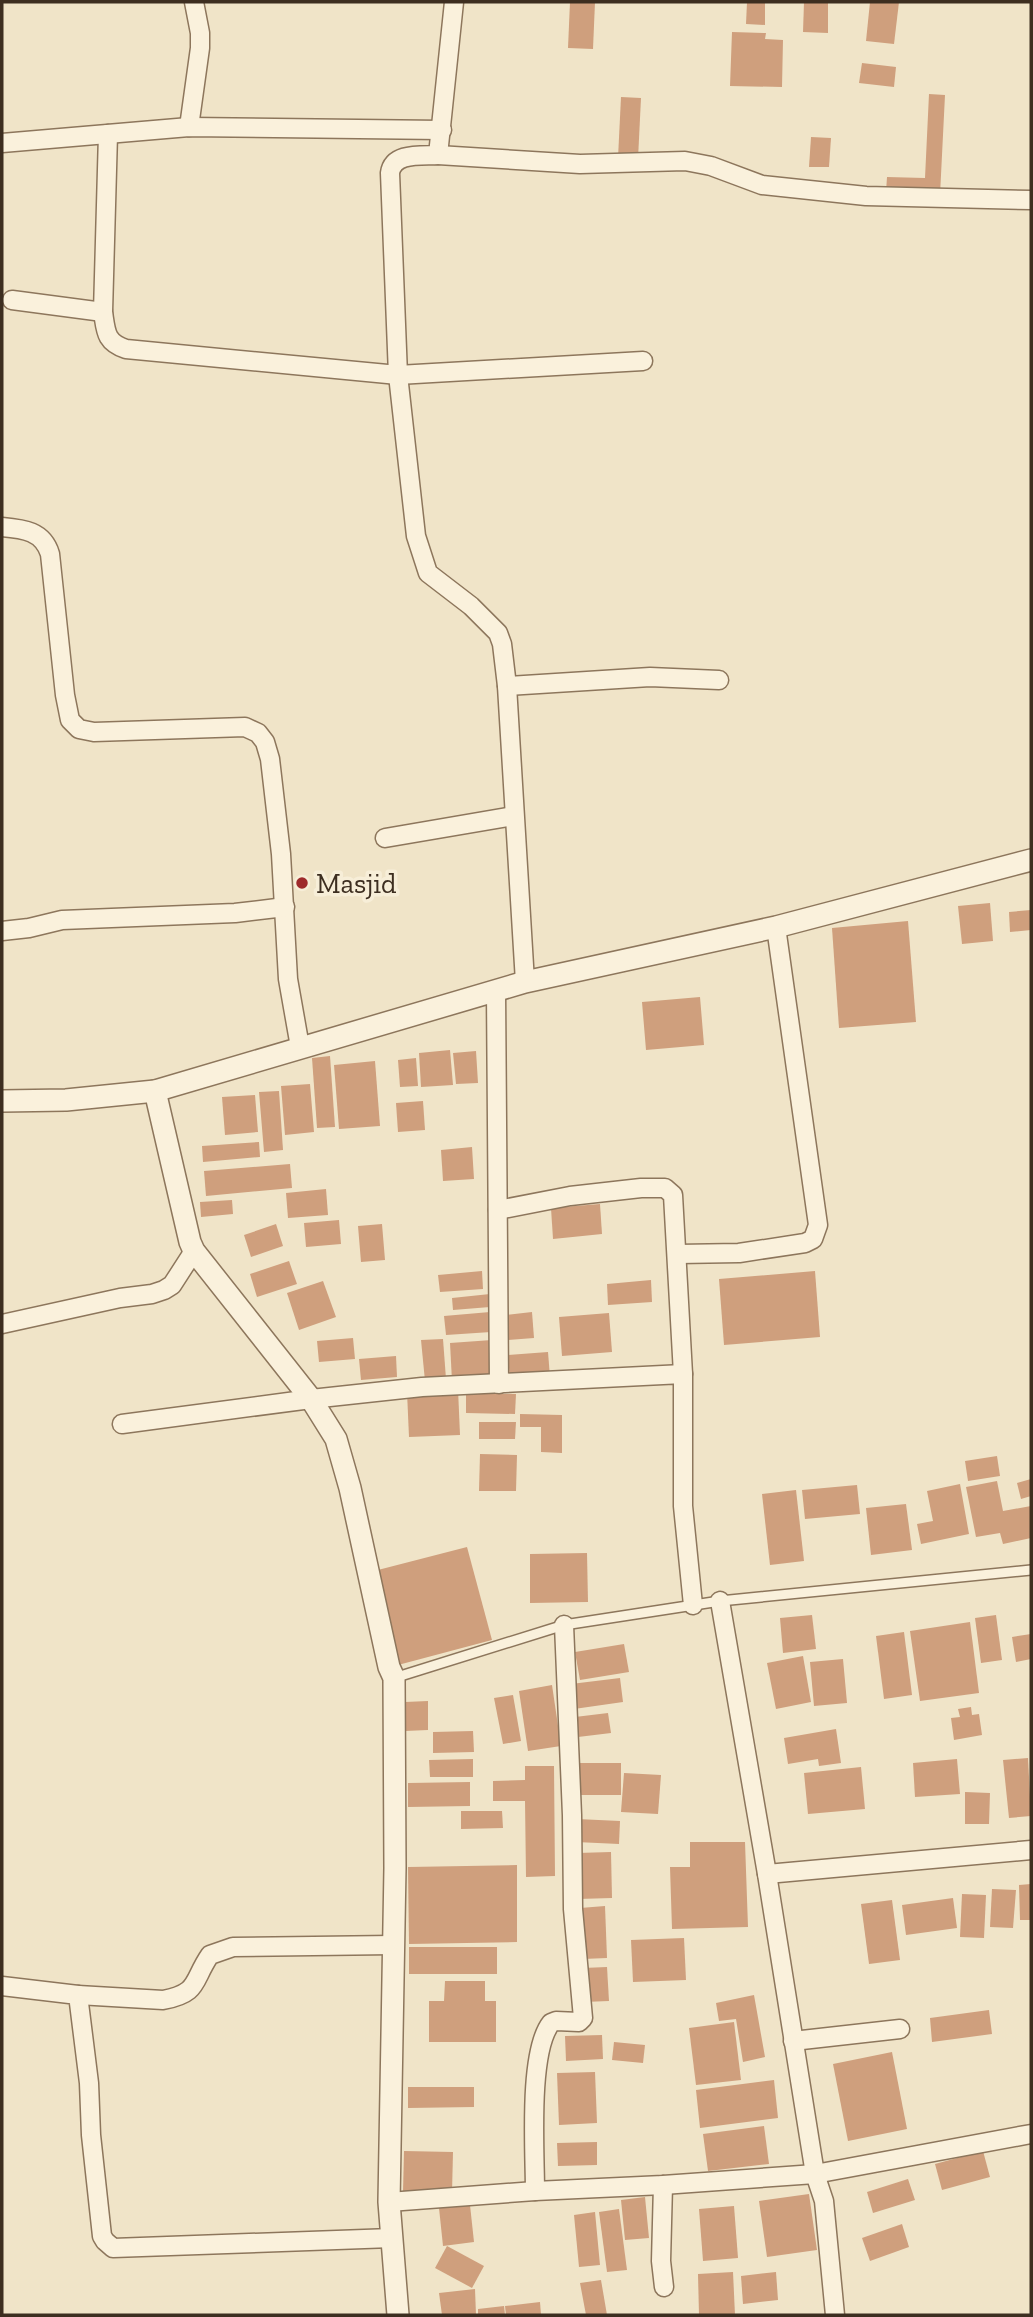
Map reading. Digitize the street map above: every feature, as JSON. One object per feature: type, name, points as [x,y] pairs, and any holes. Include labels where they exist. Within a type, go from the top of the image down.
[{"type":"street","points":[[189,127],[200,48],[194,2]]},
{"type":"street","points":[[438,155],[454,2]]},
{"type":"street","points":[[2,143],[189,127],[442,130]]},
{"type":"street","points":[[108,134],[103,312],[106,333],[115,345],[126,349],[398,375],[643,361]]},
{"type":"street","points":[[525,982],[507,686],[502,645],[498,633],[471,606],[428,573],[416,536],[398,375],[391,166],[404,157],[438,155],[580,164],[685,161],[710,166],[762,185],[866,196],[1031,200]]},
{"type":"street","points":[[12,300],[103,312]]},
{"type":"street","points":[[2,527],[30,531],[47,544],[65,695],[71,720],[79,730],[94,732],[244,727],[258,733],[265,742],[272,775],[285,907],[288,979],[300,1047]]},
{"type":"street","points":[[507,686],[650,677],[719,680]]},
{"type":"street","points":[[384,838],[514,816]]},
{"type":"street","points":[[2,1101],[65,1100],[155,1091],[525,982],[776,927],[1031,860]]},
{"type":"street","points":[[2,931],[62,920],[234,913],[285,907]]},
{"type":"street","points":[[678,1254],[739,1254],[805,1243],[813,1239],[818,1225],[776,927]]},
{"type":"street","points":[[496,992],[499,1384]]},
{"type":"street","points":[[155,1091],[194,1251],[311,1399],[331,1428],[341,1450],[389,1667],[394,1678],[389,2202],[397,2315]]},
{"type":"street","points":[[498,1210],[570,1196],[641,1188],[665,1188],[673,1195],[683,1374],[683,1506],[693,1605]]},
{"type":"street","points":[[2,1324],[164,1290],[172,1285],[194,1251]]},
{"type":"street","points":[[122,1424],[422,1387],[683,1374]]},
{"type":"street","points":[[720,1601],[815,2174],[824,2201],[835,2315]]},
{"type":"street","points":[[535,2190],[536,2089],[543,2040],[551,2023],[579,2022],[583,2018],[573,1909],[564,1625]]},
{"type":"street","points":[[767,1874],[1031,1850]]},
{"type":"street","points":[[2,1986],[78,1995],[163,2000],[176,1997],[194,1986],[211,1955],[233,1947],[393,1945]]},
{"type":"street","points":[[78,1995],[89,2083],[91,2135],[102,2236],[109,2245],[113,2248],[392,2238]]},
{"type":"street","points":[[793,2041],[900,2029]]},
{"type":"street","points":[[389,2202],[535,2190],[663,2185],[815,2174],[1031,2134]]},
{"type":"street","points":[[663,2185],[661,2261],[664,2287]]},
{"type":"lane","points":[[394,1678],[564,1625],[720,1601],[1031,1570]]},
{"type":"building","points":[[570,2],[595,2],[593,49],[568,48]]},
{"type":"building","points":[[747,2],[765,2],[765,25],[746,24]]},
{"type":"building","points":[[804,2],[828,2],[828,33],[803,32]]},
{"type":"building","points":[[870,2],[899,2],[894,44],[866,41]]},
{"type":"building","points":[[732,32],[766,33],[765,39],[783,40],[782,87],[730,86]]},
{"type":"building","points":[[862,63],[896,67],[894,87],[859,83]]},
{"type":"building","points":[[929,94],[945,95],[940,195],[886,192],[887,177],[925,178]]},
{"type":"building","points":[[621,97],[641,98],[638,159],[618,158]]},
{"type":"building","points":[[811,137],[831,138],[829,167],[809,167]]},
{"type":"building","points":[[990,903],[993,941],[962,944],[958,906]]},
{"type":"building","points":[[1031,910],[1031,930],[1010,932],[1009,912]]},
{"type":"building","points":[[908,921],[916,1022],[839,1028],[832,928]]},
{"type":"building","points":[[700,997],[704,1045],[646,1050],[642,1002]]},
{"type":"building","points":[[450,1050],[453,1085],[421,1087],[419,1053]]},
{"type":"building","points":[[476,1051],[478,1083],[456,1084],[453,1053]]},
{"type":"building","points":[[330,1056],[335,1127],[317,1128],[312,1058]]},
{"type":"building","points":[[416,1058],[418,1086],[400,1087],[398,1060]]},
{"type":"building","points":[[375,1061],[380,1126],[339,1129],[334,1065]]},
{"type":"building","points":[[310,1084],[314,1132],[285,1135],[281,1086]]},
{"type":"building","points":[[279,1091],[283,1150],[264,1152],[259,1092]]},
{"type":"building","points":[[255,1095],[258,1132],[225,1135],[222,1097]]},
{"type":"building","points":[[423,1101],[425,1130],[398,1132],[396,1103]]},
{"type":"building","points":[[259,1142],[260,1157],[203,1162],[202,1146]]},
{"type":"building","points":[[472,1147],[474,1179],[443,1181],[441,1150]]},
{"type":"building","points":[[290,1164],[292,1188],[206,1196],[204,1171]]},
{"type":"building","points":[[326,1189],[328,1215],[288,1218],[286,1193]]},
{"type":"building","points":[[232,1200],[233,1214],[201,1217],[200,1202]]},
{"type":"building","points":[[600,1204],[602,1234],[553,1239],[551,1208]]},
{"type":"building","points":[[339,1220],[341,1244],[306,1247],[304,1223]]},
{"type":"building","points":[[276,1224],[283,1246],[251,1257],[244,1235]]},
{"type":"building","points":[[382,1224],[385,1260],[361,1262],[358,1226]]},
{"type":"building","points":[[289,1261],[297,1284],[257,1297],[250,1274]]},
{"type":"building","points":[[482,1271],[483,1289],[440,1292],[438,1275]]},
{"type":"building","points":[[815,1271],[820,1337],[724,1345],[719,1279]]},
{"type":"building","points":[[651,1280],[652,1302],[608,1305],[607,1284]]},
{"type":"building","points":[[323,1281],[336,1317],[299,1330],[287,1293]]},
{"type":"building","points":[[490,1294],[490,1307],[453,1310],[452,1298]]},
{"type":"building","points":[[490,1312],[491,1332],[446,1335],[444,1316]]},
{"type":"building","points":[[532,1312],[534,1338],[507,1340],[505,1315]]},
{"type":"building","points":[[609,1313],[612,1352],[562,1356],[559,1317]]},
{"type":"building","points":[[353,1338],[355,1359],[319,1362],[317,1341]]},
{"type":"building","points":[[443,1339],[446,1379],[425,1381],[421,1340]]},
{"type":"building","points":[[492,1340],[494,1377],[452,1381],[450,1343]]},
{"type":"building","points":[[548,1352],[550,1377],[510,1380],[508,1355]]},
{"type":"building","points":[[396,1356],[397,1377],[361,1380],[359,1359]]},
{"type":"building","points":[[458,1389],[460,1435],[409,1437],[407,1392]]},
{"type":"building","points":[[466,1393],[516,1394],[515,1414],[466,1413]]},
{"type":"building","points":[[520,1414],[562,1415],[562,1453],[541,1452],[541,1427],[520,1427]]},
{"type":"building","points":[[479,1422],[516,1422],[515,1439],[479,1439]]},
{"type":"building","points":[[480,1454],[517,1455],[516,1491],[479,1491]]},
{"type":"building","points":[[997,1456],[1000,1476],[968,1481],[965,1461]]},
{"type":"building","points":[[1031,1479],[1031,1496],[1021,1499],[1017,1483]]},
{"type":"building","points":[[997,1481],[1003,1511],[1031,1506],[1031,1538],[1003,1544],[1000,1533],[976,1537],[966,1487]]},
{"type":"building","points":[[960,1484],[969,1534],[921,1544],[917,1524],[933,1521],[927,1491]]},
{"type":"building","points":[[857,1485],[860,1514],[805,1519],[802,1490]]},
{"type":"building","points":[[796,1490],[804,1561],[770,1565],[762,1494]]},
{"type":"building","points":[[906,1504],[912,1550],[871,1555],[866,1508]]},
{"type":"building","points":[[467,1547],[492,1640],[398,1665],[374,1571]]},
{"type":"building","points":[[587,1553],[588,1602],[530,1603],[530,1554]]},
{"type":"building","points":[[812,1615],[816,1649],[783,1653],[780,1618]]},
{"type":"building","points":[[996,1615],[1002,1660],[981,1663],[975,1618]]},
{"type":"building","points":[[970,1622],[979,1693],[920,1701],[910,1631]]},
{"type":"building","points":[[904,1632],[912,1695],[884,1699],[876,1636]]},
{"type":"building","points":[[1031,1634],[1031,1659],[1016,1662],[1012,1637]]},
{"type":"building","points":[[624,1644],[629,1672],[580,1680],[575,1652]]},
{"type":"building","points":[[803,1656],[811,1702],[776,1709],[767,1663]]},
{"type":"building","points":[[843,1659],[847,1703],[814,1706],[810,1662]]},
{"type":"building","points":[[620,1678],[623,1702],[574,1709],[571,1684]]},
{"type":"building","points":[[552,1685],[561,1746],[528,1751],[519,1691]]},
{"type":"building","points":[[513,1695],[521,1741],[503,1744],[494,1698]]},
{"type":"building","points":[[428,1701],[428,1730],[405,1731],[405,1702]]},
{"type":"building","points":[[971,1707],[972,1715],[979,1714],[982,1735],[954,1740],[951,1718],[960,1717],[958,1709]]},
{"type":"building","points":[[608,1713],[611,1733],[578,1737],[575,1717]]},
{"type":"building","points":[[836,1729],[841,1763],[819,1766],[818,1759],[788,1764],[784,1738]]},
{"type":"building","points":[[473,1731],[474,1752],[433,1753],[433,1732]]},
{"type":"building","points":[[1028,1758],[1031,1816],[1009,1818],[1003,1760]]},
{"type":"building","points":[[473,1759],[473,1777],[430,1777],[429,1760]]},
{"type":"building","points":[[957,1759],[960,1794],[915,1797],[913,1763]]},
{"type":"building","points":[[580,1763],[621,1763],[621,1795],[580,1795]]},
{"type":"building","points":[[525,1766],[554,1766],[555,1876],[526,1877],[525,1801],[493,1801],[493,1781],[525,1780]]},
{"type":"building","points":[[861,1767],[865,1809],[808,1814],[804,1773]]},
{"type":"building","points":[[624,1773],[661,1775],[658,1814],[621,1812]]},
{"type":"building","points":[[470,1782],[470,1806],[408,1807],[408,1783]]},
{"type":"building","points":[[965,1792],[990,1793],[989,1824],[965,1824]]},
{"type":"building","points":[[461,1811],[502,1811],[503,1828],[461,1829]]},
{"type":"building","points":[[577,1819],[620,1821],[619,1844],[576,1842]]},
{"type":"building","points":[[690,1842],[745,1842],[748,1927],[672,1929],[670,1867],[690,1867]]},
{"type":"building","points":[[611,1852],[612,1898],[578,1899],[577,1853]]},
{"type":"building","points":[[517,1865],[517,1942],[409,1944],[408,1867]]},
{"type":"building","points":[[1031,1884],[1031,1920],[1020,1920],[1019,1885]]},
{"type":"building","points":[[992,1889],[1016,1890],[1013,1928],[990,1927]]},
{"type":"building","points":[[962,1894],[986,1895],[984,1938],[960,1937]]},
{"type":"building","points":[[953,1898],[957,1928],[906,1935],[902,1905]]},
{"type":"building","points":[[892,1900],[900,1960],[869,1964],[861,1904]]},
{"type":"building","points":[[605,1906],[607,1958],[583,1959],[580,1908]]},
{"type":"building","points":[[684,1938],[686,1980],[633,1982],[631,1940]]},
{"type":"building","points":[[409,1947],[497,1947],[497,1974],[409,1974]]},
{"type":"building","points":[[607,1967],[609,2001],[584,2002],[583,1968]]},
{"type":"building","points":[[445,1981],[485,1981],[485,2001],[496,2001],[496,2042],[429,2042],[429,2001],[444,2001]]},
{"type":"building","points":[[754,1995],[765,2057],[743,2062],[736,2019],[719,2021],[716,2003]]},
{"type":"building","points":[[989,2010],[992,2034],[932,2042],[930,2018]]},
{"type":"building","points":[[734,2022],[741,2080],[696,2085],[689,2028]]},
{"type":"building","points":[[602,2035],[603,2059],[566,2061],[565,2036]]},
{"type":"building","points":[[614,2042],[645,2045],[643,2063],[612,2060]]},
{"type":"building","points":[[892,2052],[907,2129],[848,2141],[833,2064]]},
{"type":"building","points":[[595,2072],[597,2123],[559,2125],[557,2073]]},
{"type":"building","points":[[774,2080],[778,2118],[700,2128],[696,2090]]},
{"type":"building","points":[[408,2087],[474,2087],[474,2107],[408,2108]]},
{"type":"building","points":[[764,2126],[769,2164],[708,2171],[703,2134]]},
{"type":"building","points":[[597,2142],[597,2165],[558,2166],[557,2143]]},
{"type":"building","points":[[404,2151],[453,2152],[452,2193],[403,2192]]},
{"type":"building","points":[[983,2151],[990,2177],[942,2190],[935,2164]]},
{"type":"building","points":[[908,2179],[915,2200],[873,2213],[867,2192]]},
{"type":"building","points":[[809,2194],[817,2250],[767,2257],[759,2201]]},
{"type":"building","points":[[645,2197],[649,2238],[625,2240],[621,2200]]},
{"type":"building","points":[[470,2205],[474,2242],[443,2246],[439,2208]]},
{"type":"building","points":[[734,2206],[738,2258],[703,2261],[699,2209]]},
{"type":"building","points":[[619,2209],[627,2270],[607,2272],[599,2212]]},
{"type":"building","points":[[595,2212],[600,2265],[579,2267],[574,2215]]},
{"type":"building","points":[[902,2224],[909,2247],[870,2261],[862,2238]]},
{"type":"building","points":[[447,2246],[484,2266],[472,2288],[435,2268]]},
{"type":"building","points":[[733,2272],[735,2315],[699,2315],[698,2274]]},
{"type":"building","points":[[776,2272],[778,2300],[743,2304],[741,2276]]},
{"type":"building","points":[[601,2280],[607,2315],[586,2315],[580,2283]]},
{"type":"building","points":[[475,2289],[476,2315],[442,2315],[439,2293]]},
{"type":"building","points":[[540,2302],[541,2315],[506,2315],[505,2306]]},
{"type":"building","points":[[504,2306],[505,2315],[478,2315],[478,2309]]},
{"type":"place","name":"Masjid","points":[[302,883]]}]
